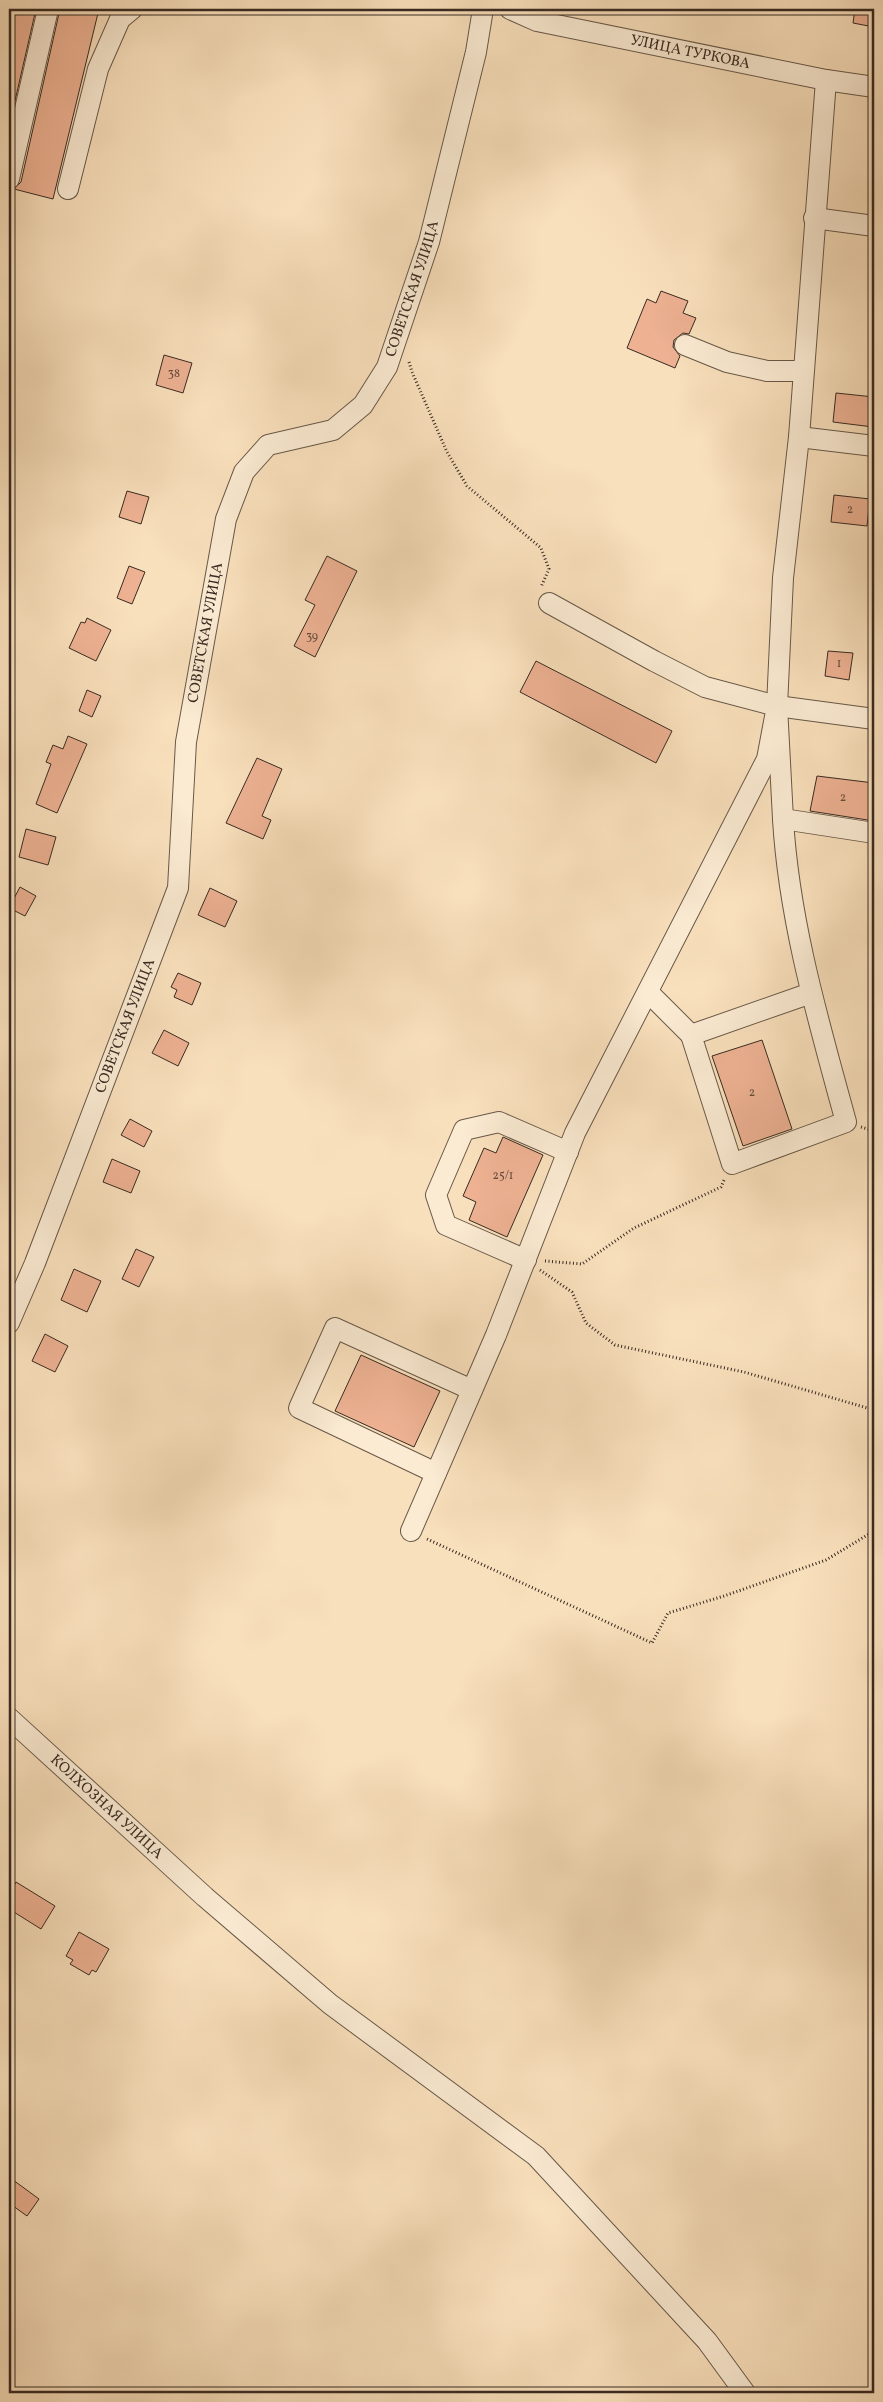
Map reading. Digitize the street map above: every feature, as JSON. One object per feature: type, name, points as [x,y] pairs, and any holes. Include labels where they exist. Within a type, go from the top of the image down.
[{"type":"street","points":[[9,179],[48,9]]},
{"type":"street","points":[[68,189],[98,69],[120,19],[132,9]]},
{"type":"street","name":"СОВЕТСКАЯ УЛИЦА","points":[[9,1323],[35,1263],[178,888],[186,742],[226,519],[244,472],[268,445],[333,430],[364,405],[387,367],[429,242],[476,52],[483,9]]},
{"type":"street","name":"УЛИЦА ТУРКОВА","points":[[510,9],[537,21],[826,80],[874,87]]},
{"type":"street","points":[[648,992],[690,1035],[732,1164],[846,1122],[811,993],[786,864],[777,706],[783,578],[799,437],[814,218],[826,80]]},
{"type":"street","points":[[814,218],[874,226]]},
{"type":"street","points":[[685,345],[726,362],[767,371],[803,370]]},
{"type":"street","points":[[799,437],[874,446]]},
{"type":"street","points":[[550,603],[705,687],[777,706],[874,719]]},
{"type":"street","points":[[411,1531],[526,1260],[568,1152],[767,759],[777,706]]},
{"type":"street","points":[[783,819],[874,833]]},
{"type":"street","points":[[690,1035],[811,993]]},
{"type":"street","points":[[526,1260],[446,1225],[436,1195],[464,1130],[499,1122],[568,1152]]},
{"type":"street","points":[[436,1473],[299,1408],[335,1328],[472,1390]]},
{"type":"street","name":"КОЛХОЗНАЯ УЛИЦА","points":[[9,1718],[205,1897],[330,2004],[536,2156],[707,2341],[745,2393]]},
{"type":"path","points":[[407,353],[412,372],[423,399],[447,452],[467,486],[541,548],[549,569],[541,588],[550,603]]},
{"type":"path","points":[[526,1260],[582,1264],[634,1228],[721,1187],[732,1164]]},
{"type":"path","points":[[526,1260],[572,1292],[586,1323],[615,1345],[744,1372],[874,1410]]},
{"type":"path","points":[[411,1531],[652,1643],[668,1613],[724,1596],[826,1560],[874,1531]]},
{"type":"building","points":[[9,9],[36,9],[9,127]]},
{"type":"building","points":[[60,9],[99,9],[53,199],[14,189],[21,182]]},
{"type":"building","points":[[855,9],[874,9],[874,27],[853,23]]},
{"type":"building","points":[[661,291],[688,301],[683,313],[696,318],[689,334],[683,333],[674,340],[673,347],[680,356],[675,368],[627,348],[647,299],[656,303]]},
{"type":"building","points":[[164,355],[192,363],[183,393],[156,385]]},
{"type":"building","points":[[836,393],[874,397],[873,427],[833,422]]},
{"type":"building","points":[[127,491],[149,497],[141,524],[119,517]]},
{"type":"building","points":[[834,495],[870,499],[867,526],[831,522]]},
{"type":"building","points":[[327,556],[357,571],[315,657],[294,646],[315,605],[305,600]]},
{"type":"building","points":[[129,566],[145,572],[132,604],[117,598]]},
{"type":"building","points":[[87,618],[111,630],[96,661],[69,648],[81,622],[85,623]]},
{"type":"building","points":[[828,651],[853,653],[849,680],[825,676]]},
{"type":"building","points":[[536,661],[672,731],[656,763],[520,692]]},
{"type":"building","points":[[87,690],[101,696],[92,717],[79,711]]},
{"type":"building","points":[[68,736],[87,744],[57,813],[36,804],[51,764],[46,762],[53,745],[63,749]]},
{"type":"building","points":[[257,758],[282,769],[262,816],[271,820],[263,839],[226,823]]},
{"type":"building","points":[[817,776],[874,783],[874,821],[810,811]]},
{"type":"building","points":[[26,829],[56,837],[48,865],[19,857]]},
{"type":"building","points":[[20,887],[36,896],[25,916],[9,908]]},
{"type":"building","points":[[210,888],[237,901],[225,927],[198,915]]},
{"type":"building","points":[[178,973],[201,983],[192,1005],[174,997],[177,990],[171,987]]},
{"type":"building","points":[[164,1030],[189,1043],[178,1066],[152,1053]]},
{"type":"building","points":[[762,1040],[792,1129],[743,1146],[712,1056]]},
{"type":"building","points":[[130,1119],[152,1131],[144,1147],[121,1135]]},
{"type":"building","points":[[503,1137],[543,1155],[507,1237],[469,1220],[476,1202],[463,1196],[484,1148],[496,1153]]},
{"type":"building","points":[[112,1159],[140,1171],[131,1193],[103,1182]]},
{"type":"building","points":[[136,1249],[154,1257],[139,1287],[122,1279]]},
{"type":"building","points":[[74,1269],[101,1281],[87,1312],[61,1300]]},
{"type":"building","points":[[45,1334],[68,1346],[55,1372],[32,1361]]},
{"type":"building","points":[[361,1355],[440,1391],[414,1447],[335,1411]]},
{"type":"building","points":[[16,1882],[55,1906],[41,1929],[9,1909],[9,1895]]},
{"type":"building","points":[[79,1932],[109,1949],[96,1972],[92,1970],[89,1975],[70,1964],[73,1960],[66,1956]]},
{"type":"building","points":[[9,2177],[39,2199],[27,2216],[9,2203]]}]
